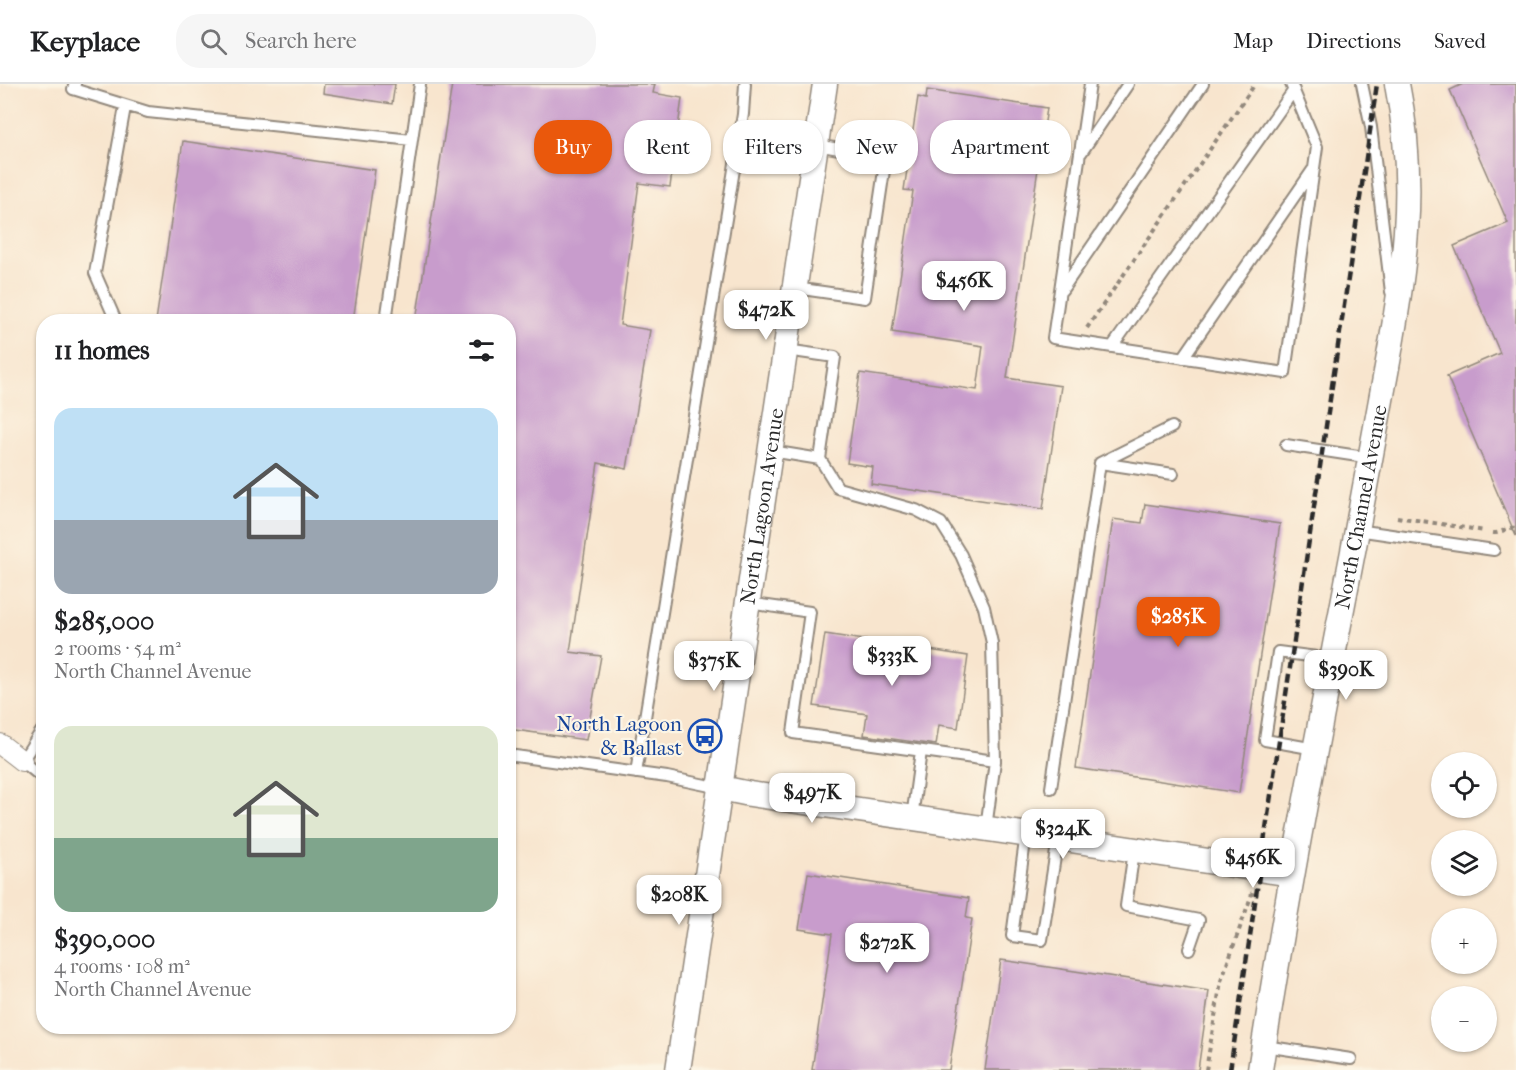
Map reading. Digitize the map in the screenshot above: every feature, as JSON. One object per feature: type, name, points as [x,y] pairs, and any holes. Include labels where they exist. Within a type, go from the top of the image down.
[{"type":"street","name":"North Lagoon Avenue","points":[[820,120],[825,84]]},
{"type":"street","name":"North Channel Avenue","points":[[1260,1070],[1292,874],[1371,458],[1403,272],[1409,200],[1406,137],[1396,84]]},
{"type":"street","name":"North Lagoon Avenue","points":[[678,1070],[812,174]]},
{"type":"street","points":[[0,744],[22,761]]},
{"type":"street","points":[[721,788],[1292,874]]},
{"type":"lane","points":[[75,84],[73,89],[125,107],[148,112],[412,140]]},
{"type":"lane","points":[[387,314],[420,84]]},
{"type":"lane","points":[[636,773],[741,126],[745,84]]},
{"type":"lane","points":[[1090,84],[1053,339],[1285,373],[1317,147],[1293,87]]},
{"type":"lane","points":[[1079,156],[1128,84]]},
{"type":"lane","points":[[1060,293],[1203,84]]},
{"type":"lane","points":[[1362,84],[1372,137],[1395,325]]},
{"type":"lane","points":[[1112,347],[1293,87]]},
{"type":"lane","points":[[113,314],[95,273],[125,107]]},
{"type":"lane","points":[[795,288],[865,298],[886,157],[823,146]]},
{"type":"lane","points":[[1183,358],[1315,166]]},
{"type":"lane","points":[[786,350],[835,357],[820,459],[838,488],[916,510],[940,523],[961,555],[984,608],[992,643],[995,761],[986,829]]},
{"type":"lane","points":[[1100,463],[1172,427]]},
{"type":"lane","points":[[1286,445],[1371,458]]},
{"type":"lane","points":[[771,451],[820,459]]},
{"type":"lane","points":[[1100,463],[1173,474]]},
{"type":"lane","points":[[1051,788],[1100,463]]},
{"type":"lane","points":[[1357,530],[1494,550]]},
{"type":"lane","points":[[748,603],[810,612],[793,733],[995,761]]},
{"type":"lane","points":[[1316,749],[1265,740],[1278,652],[1332,659]]},
{"type":"lane","points":[[36,739],[22,761],[36,772]]},
{"type":"lane","points":[[912,818],[921,751]]},
{"type":"lane","points":[[516,756],[667,777],[721,788]]},
{"type":"lane","points":[[1026,834],[1012,936],[1042,940],[1058,837]]},
{"type":"lane","points":[[1134,851],[1126,906],[1199,920],[1190,949]]},
{"type":"lane","points":[[1264,1046],[1351,1059]]},
{"type":"path","points":[[1077,342],[1255,84]]},
{"type":"path","points":[[1397,517],[1496,533],[1510,527],[1516,528]]},
{"type":"path","points":[[1206,1070],[1221,981],[1253,891]]},
{"type":"building","points":[[324,84],[395,84],[392,104],[323,93]]},
{"type":"building","points":[[452,84],[655,84],[653,93],[682,98],[679,120],[624,120],[624,174],[672,174],[670,187],[639,183],[620,325],[650,330],[627,469],[598,463],[570,652],[601,656],[586,740],[516,730],[516,314],[417,314]]},
{"type":"building","points":[[1463,84],[1516,84],[1516,536],[1447,376],[1500,353],[1454,246],[1508,223],[1450,90]]},
{"type":"building","points":[[927,90],[1047,108],[1045,120],[930,120],[930,174],[1037,174],[1007,378],[1061,386],[1043,509],[871,484],[873,467],[847,463],[860,373],[977,390],[983,346],[892,332],[913,191],[904,190],[906,174],[918,174],[918,120],[915,120],[918,97],[926,99]]},
{"type":"building","points":[[183,141],[375,170],[354,314],[157,314]]},
{"type":"building","points":[[1145,504],[1280,524],[1239,793],[1076,768],[1113,519],[1142,523]]},
{"type":"building","points":[[825,634],[968,656],[958,728],[939,725],[936,745],[864,735],[867,714],[814,706]]},
{"type":"building","points":[[808,873],[969,898],[966,918],[972,919],[949,1070],[812,1070],[832,934],[799,929]]},
{"type":"building","points":[[1001,960],[1209,991],[1198,1070],[985,1070]]},
{"type":"railway","points":[[1230,1070],[1377,84]]},
{"type":"place","name":"North Lagoon & Ballast","points":[[705,736]]}]
